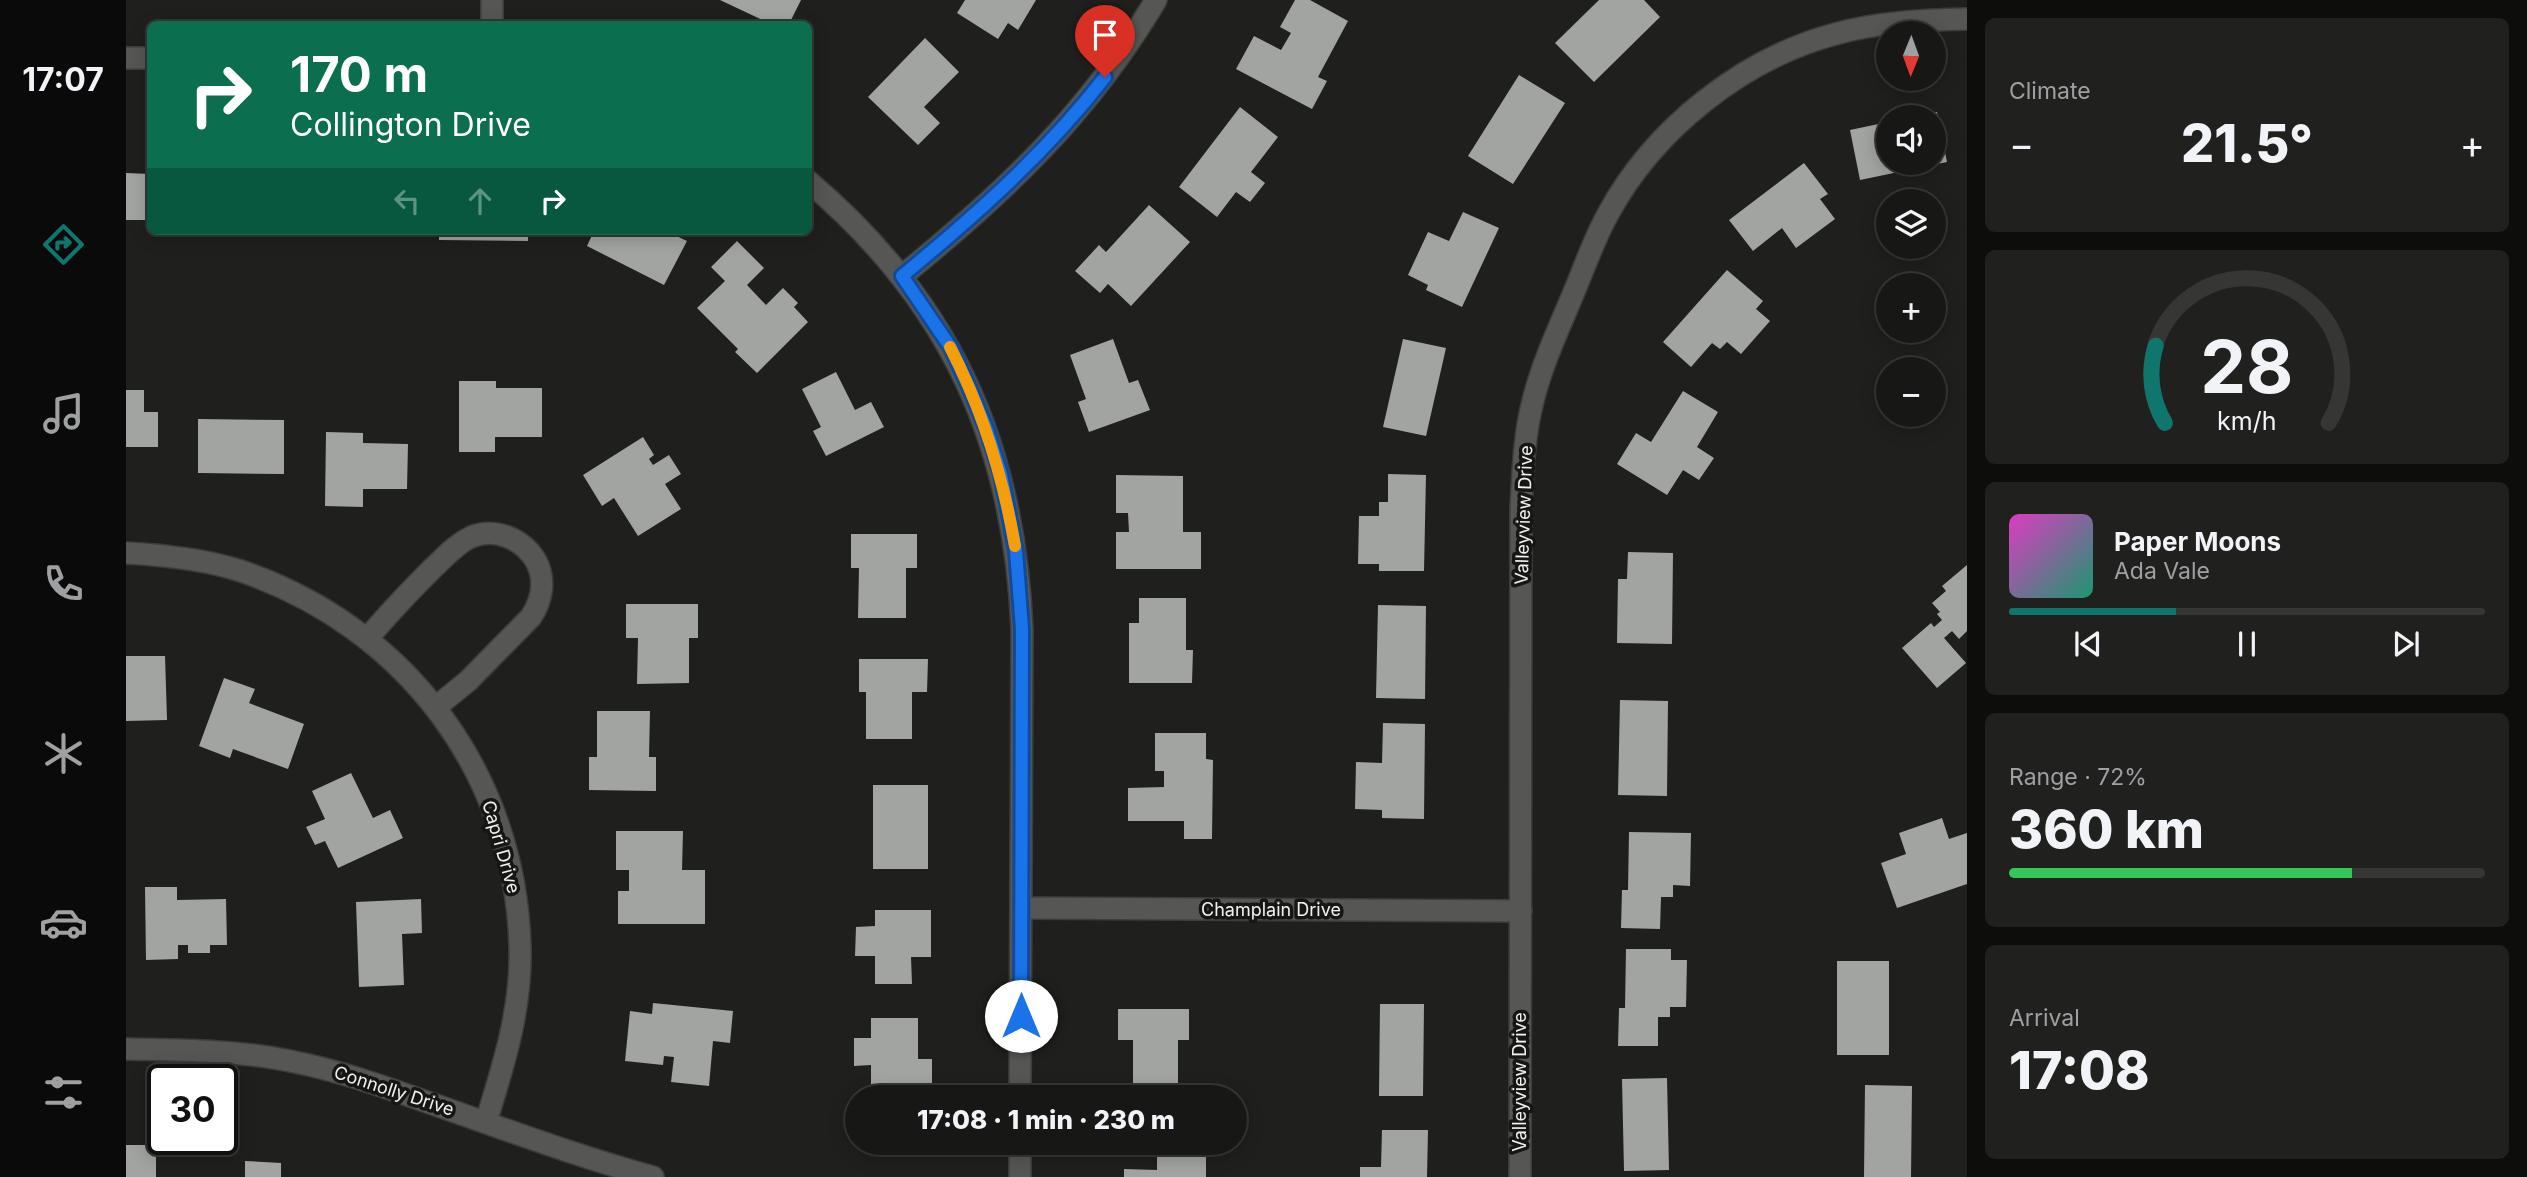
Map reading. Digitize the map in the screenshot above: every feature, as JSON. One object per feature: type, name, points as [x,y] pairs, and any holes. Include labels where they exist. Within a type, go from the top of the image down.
[{"type":"street","points":[[492,0],[492,21]]},
{"type":"street","points":[[902,276],[1043,151],[1105,77],[1156,0]]},
{"type":"street","name":"Valleyview Drive","points":[[1520,1177],[1521,507],[1524,454],[1533,402],[1547,359],[1608,215],[1629,180],[1656,147],[1704,102],[1778,56],[1835,34],[1901,22],[1967,19]]},
{"type":"street","points":[[126,58],[147,58]]},
{"type":"street","points":[[812,184],[840,208],[902,276],[951,348],[990,441],[1010,514],[1019,578],[1022,629],[1020,1085]]},
{"type":"street","points":[[366,639],[393,607],[456,545],[482,534],[503,535],[527,549],[541,575],[539,605],[531,617],[468,681],[436,707]]},
{"type":"street","name":"Capri Drive","points":[[126,553],[198,561],[239,570],[315,603],[366,639],[401,669],[436,707],[458,738],[481,779],[497,820],[509,861],[517,904],[520,958],[513,1032],[486,1122]]},
{"type":"street","name":"Champlain Drive","points":[[1021,908],[1521,911]]},
{"type":"street","name":"Connolly Drive","points":[[126,1049],[222,1051],[289,1061],[354,1077],[552,1146],[653,1177]]},
{"type":"street","points":[[1020,1155],[1020,1177]]},
{"type":"building","points":[[720,0],[801,0],[790,21],[765,21]]},
{"type":"building","points":[[965,0],[1036,0],[1018,30],[1008,23],[998,39],[957,13]]},
{"type":"building","points":[[1295,0],[1310,0],[1348,21],[1318,77],[1327,81],[1312,109],[1236,69],[1254,36],[1281,50],[1291,33],[1280,27]]},
{"type":"building","points":[[1599,0],[1644,0],[1660,17],[1594,82],[1555,43]]},
{"type":"building","points":[[925,38],[959,72],[924,107],[940,123],[918,145],[868,97]]},
{"type":"building","points":[[1519,75],[1565,103],[1513,184],[1468,156]]},
{"type":"building","points":[[1240,107],[1278,137],[1251,172],[1265,183],[1250,202],[1236,192],[1217,217],[1179,187]]},
{"type":"building","points":[[1876,125],[1876,175],[1884,175],[1860,180],[1850,130]]},
{"type":"building","points":[[1804,163],[1828,194],[1820,199],[1835,219],[1796,248],[1782,228],[1753,251],[1729,220]]},
{"type":"building","points":[[126,173],[147,174],[147,220],[126,220]]},
{"type":"building","points":[[1149,205],[1190,242],[1131,306],[1108,284],[1100,293],[1075,271],[1099,245],[1106,252]]},
{"type":"building","points":[[1463,212],[1499,228],[1462,307],[1426,290],[1428,285],[1408,275],[1428,232],[1449,241]]},
{"type":"building","points":[[439,235],[528,235],[528,241],[439,240]]},
{"type":"building","points":[[592,235],[674,235],[687,241],[664,285],[587,246]]},
{"type":"building","points":[[737,241],[764,268],[747,285],[766,305],[783,288],[798,303],[794,307],[808,322],[757,373],[735,352],[738,349],[697,308],[725,281],[711,267]]},
{"type":"building","points":[[1727,270],[1763,301],[1756,309],[1770,321],[1741,354],[1727,342],[1720,349],[1712,343],[1691,367],[1663,342]]},
{"type":"building","points":[[1113,339],[1129,383],[1138,380],[1150,410],[1089,432],[1078,402],[1086,399],[1070,355]]},
{"type":"building","points":[[1403,339],[1446,348],[1426,436],[1383,427]]},
{"type":"building","points":[[836,372],[855,410],[871,402],[884,427],[826,456],[813,431],[821,427],[802,389]]},
{"type":"building","points":[[459,381],[496,381],[496,388],[542,388],[542,437],[495,437],[495,452],[459,452]]},
{"type":"building","points":[[126,390],[144,390],[144,412],[158,412],[158,447],[126,447]]},
{"type":"building","points":[[1683,391],[1718,412],[1697,447],[1714,458],[1699,480],[1683,470],[1667,495],[1617,464],[1636,433],[1651,442]]},
{"type":"building","points":[[198,419],[284,420],[284,474],[198,473]]},
{"type":"building","points":[[326,432],[363,433],[363,443],[408,444],[407,489],[363,489],[363,507],[325,506]]},
{"type":"building","points":[[643,437],[654,455],[649,459],[653,465],[669,455],[681,474],[665,484],[681,509],[638,536],[614,498],[602,506],[583,475]]},
{"type":"building","points":[[1388,474],[1426,475],[1424,571],[1379,571],[1379,564],[1358,564],[1359,516],[1379,516],[1379,502],[1388,502]]},
{"type":"building","points":[[1116,475],[1183,476],[1183,532],[1201,532],[1201,569],[1116,569],[1116,532],[1129,532],[1128,513],[1116,513]]},
{"type":"building","points":[[851,534],[917,534],[917,568],[906,568],[906,618],[858,618],[859,568],[851,568]]},
{"type":"building","points":[[1628,552],[1673,553],[1672,644],[1617,643],[1618,579],[1627,579]]},
{"type":"building","points":[[1967,565],[1967,631],[1959,639],[1952,631],[1944,638],[1966,663],[1937,688],[1902,648],[1931,623],[1934,627],[1942,620],[1937,614],[1940,612],[1932,603],[1946,591],[1942,586]]},
{"type":"building","points":[[1139,598],[1186,598],[1186,650],[1193,650],[1192,683],[1129,683],[1129,623],[1139,623]]},
{"type":"building","points":[[626,604],[698,604],[698,638],[689,638],[689,683],[637,684],[638,638],[626,638]]},
{"type":"building","points":[[1378,605],[1426,606],[1425,699],[1376,698]]},
{"type":"building","points":[[126,656],[165,656],[167,720],[126,721]]},
{"type":"building","points":[[859,659],[928,659],[927,692],[912,692],[912,739],[866,739],[866,692],[859,692]]},
{"type":"building","points":[[224,678],[255,689],[249,703],[304,724],[288,769],[233,749],[230,758],[199,746]]},
{"type":"building","points":[[1620,700],[1668,701],[1667,796],[1618,795]]},
{"type":"building","points":[[597,711],[650,711],[649,757],[656,757],[656,791],[589,790],[589,757],[597,757]]},
{"type":"building","points":[[1383,723],[1425,724],[1424,819],[1382,818],[1382,810],[1355,809],[1356,762],[1382,763]]},
{"type":"building","points":[[1155,733],[1206,733],[1206,759],[1213,760],[1212,839],[1184,839],[1184,821],[1128,821],[1128,788],[1164,787],[1164,771],[1155,771]]},
{"type":"building","points":[[351,773],[373,818],[390,810],[403,838],[338,868],[325,841],[315,845],[306,827],[325,819],[312,791]]},
{"type":"building","points":[[873,785],[928,785],[928,869],[873,869]]},
{"type":"building","points":[[1942,818],[1949,839],[1967,833],[1967,884],[1897,908],[1881,863],[1906,854],[1899,833]]},
{"type":"building","points":[[616,831],[683,831],[682,870],[705,870],[705,924],[618,924],[618,891],[629,891],[629,870],[616,870]]},
{"type":"building","points":[[1629,832],[1691,833],[1690,886],[1673,885],[1673,897],[1661,897],[1660,929],[1621,928],[1622,890],[1628,890]]},
{"type":"building","points":[[145,887],[177,887],[177,900],[226,899],[227,945],[210,945],[210,953],[188,953],[188,945],[178,945],[178,959],[146,960]]},
{"type":"building","points":[[421,899],[422,933],[402,934],[404,985],[359,987],[356,902]]},
{"type":"building","points":[[875,910],[931,910],[931,957],[911,957],[912,984],[875,984],[875,956],[855,956],[856,927],[875,926]]},
{"type":"building","points":[[1626,949],[1671,949],[1671,960],[1687,960],[1686,1007],[1670,1007],[1670,1017],[1658,1017],[1658,1046],[1618,1046],[1619,1008],[1625,1008]]},
{"type":"building","points":[[1837,961],[1889,961],[1889,1055],[1837,1055]]},
{"type":"building","points":[[653,1003],[733,1011],[730,1043],[713,1041],[709,1086],[671,1082],[674,1057],[664,1056],[663,1065],[625,1061],[630,1011],[652,1014]]},
{"type":"building","points":[[1380,1004],[1424,1004],[1423,1096],[1379,1096]]},
{"type":"building","points":[[1118,1009],[1189,1009],[1189,1040],[1178,1040],[1178,1083],[1133,1083],[1133,1040],[1118,1040]]},
{"type":"building","points":[[871,1018],[918,1018],[918,1059],[932,1059],[932,1085],[871,1085],[871,1065],[854,1066],[854,1038],[871,1038]]},
{"type":"building","points":[[1667,1078],[1669,1170],[1624,1171],[1622,1079]]},
{"type":"building","points":[[1865,1085],[1912,1086],[1911,1177],[1864,1177]]},
{"type":"building","points":[[1382,1130],[1428,1130],[1427,1177],[1360,1177],[1360,1167],[1381,1167]]},
{"type":"building","points":[[126,1145],[147,1145],[147,1155],[156,1155],[156,1177],[126,1177]]},
{"type":"building","points":[[1157,1155],[1206,1155],[1206,1177],[1124,1177],[1124,1169],[1157,1170]]},
{"type":"building","points":[[245,1161],[281,1163],[281,1177],[245,1177]]},
{"type":"slow traffic","points":[[950,347],[987,430],[1001,474],[1015,546]]},
{"type":"route","points":[[1021,1016],[1022,629],[1016,551],[1001,474],[987,430],[951,348],[902,276],[1043,151],[1105,77]]}]
